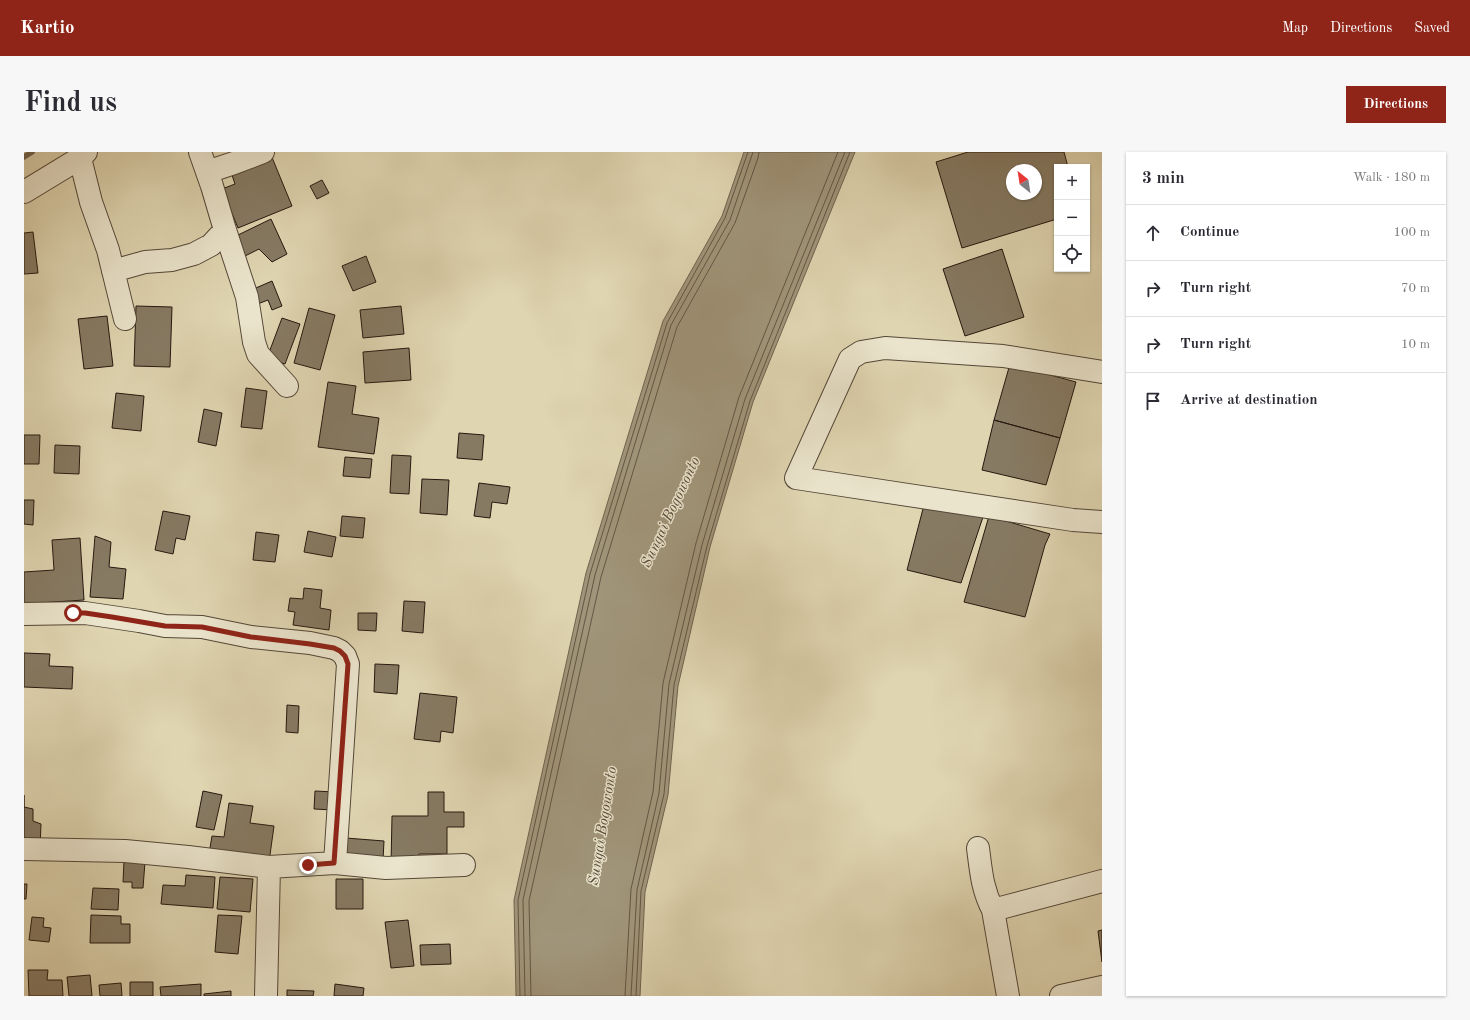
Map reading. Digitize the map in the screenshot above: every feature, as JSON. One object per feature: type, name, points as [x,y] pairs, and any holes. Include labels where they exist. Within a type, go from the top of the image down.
[{"type":"street","points":[[263,152],[234,163],[203,162],[247,297],[254,342],[258,354],[287,386]]},
{"type":"street","points":[[24,192],[83,155],[91,202],[108,250],[125,318]]},
{"type":"street","points":[[113,271],[145,262],[172,260],[194,254],[211,245],[225,230]]},
{"type":"street","points":[[1102,372],[1003,356],[885,348],[861,352],[850,359],[796,478],[1102,522]]},
{"type":"street","points":[[24,614],[85,613],[165,626],[202,627],[251,637],[334,648],[340,651],[345,656],[348,664],[334,863]]},
{"type":"street","points":[[978,848],[986,897],[994,910],[1008,996]]},
{"type":"street","points":[[24,849],[125,851],[269,867],[334,863],[386,868],[464,865]]},
{"type":"street","points":[[266,996],[269,867]]},
{"type":"street","points":[[994,910],[1102,881]]},
{"type":"street","points":[[1061,996],[1102,987]]},
{"type":"water","name":"Sungai Bogowonto","points":[[744,152],[855,152],[753,402],[710,547],[678,686],[668,795],[645,892],[640,996],[516,996],[514,900],[586,573],[663,321],[722,216]]},
{"type":"building","points":[[968,152],[1064,152],[1067,164],[1054,164],[1054,220],[962,248],[936,162]]},
{"type":"building","points":[[271,155],[292,206],[238,228],[222,189],[235,184],[231,172]]},
{"type":"building","points":[[322,180],[329,193],[317,199],[310,186]]},
{"type":"building","points":[[271,219],[287,254],[272,262],[259,249],[245,256],[236,236]]},
{"type":"building","points":[[33,232],[38,273],[24,274],[24,233]]},
{"type":"building","points":[[1002,249],[1024,317],[965,336],[943,269]]},
{"type":"building","points":[[366,256],[376,282],[353,291],[342,266]]},
{"type":"building","points":[[272,281],[282,306],[272,310],[268,300],[255,305],[249,291]]},
{"type":"building","points":[[136,306],[172,307],[170,367],[134,366]]},
{"type":"building","points":[[401,306],[404,334],[363,338],[360,310]]},
{"type":"building","points":[[309,308],[335,315],[320,370],[294,363]]},
{"type":"building","points":[[107,316],[113,366],[84,369],[78,319]]},
{"type":"building","points":[[282,318],[300,324],[285,364],[267,358]]},
{"type":"building","points":[[409,348],[411,380],[365,383],[363,352]]},
{"type":"building","points":[[1010,364],[1076,382],[1060,438],[994,420]]},
{"type":"building","points":[[328,382],[356,386],[352,414],[379,418],[374,454],[318,447]]},
{"type":"building","points":[[246,388],[267,391],[262,429],[241,427]]},
{"type":"building","points":[[116,393],[144,396],[141,431],[112,428]]},
{"type":"building","points":[[204,409],[222,413],[216,446],[198,442]]},
{"type":"building","points":[[994,420],[1060,438],[1046,485],[982,470]]},
{"type":"building","points":[[459,433],[484,435],[482,460],[457,458]]},
{"type":"building","points":[[24,435],[40,435],[39,464],[24,464]]},
{"type":"building","points":[[55,445],[80,446],[79,474],[54,473]]},
{"type":"building","points":[[392,455],[411,456],[409,494],[390,493]]},
{"type":"building","points":[[345,457],[372,459],[370,478],[343,476]]},
{"type":"building","points":[[422,479],[449,480],[447,515],[420,513]]},
{"type":"building","points":[[479,483],[510,487],[507,504],[492,502],[490,518],[474,516]]},
{"type":"building","points":[[24,500],[34,500],[33,525],[24,524]]},
{"type":"building","points":[[924,505],[983,517],[961,583],[907,570]]},
{"type":"building","points":[[163,511],[190,516],[185,540],[176,538],[173,554],[155,550]]},
{"type":"building","points":[[342,516],[365,518],[363,538],[340,536]]},
{"type":"building","points":[[989,516],[1050,534],[1045,545],[1025,617],[964,602]]},
{"type":"building","points":[[308,531],[336,537],[332,557],[304,552]]},
{"type":"building","points":[[256,532],[279,535],[275,562],[253,560]]},
{"type":"building","points":[[95,536],[111,542],[109,567],[126,569],[123,599],[90,597]]},
{"type":"building","points":[[80,538],[84,600],[24,604],[24,572],[54,570],[52,540]]},
{"type":"building","points":[[304,588],[322,590],[320,608],[331,610],[329,630],[293,625],[295,612],[288,611],[290,598],[303,599]]},
{"type":"building","points":[[404,601],[425,602],[423,633],[402,631]]},
{"type":"building","points":[[358,613],[377,613],[376,631],[358,630]]},
{"type":"building","points":[[24,653],[50,654],[49,666],[73,667],[72,689],[24,687]]},
{"type":"building","points":[[375,664],[399,665],[397,694],[374,692]]},
{"type":"building","points":[[420,693],[457,697],[453,733],[441,731],[440,742],[414,739]]},
{"type":"building","points":[[287,705],[299,706],[298,733],[286,732]]},
{"type":"building","points":[[203,791],[222,795],[214,830],[196,827]]},
{"type":"building","points":[[315,791],[335,792],[334,810],[314,809]]},
{"type":"building","points":[[428,792],[444,792],[444,812],[464,812],[464,827],[447,827],[447,854],[419,854],[418,865],[391,865],[392,816],[428,816]]},
{"type":"building","points":[[229,803],[253,806],[250,823],[274,826],[269,862],[209,854],[212,836],[224,837]]},
{"type":"building","points":[[24,807],[33,809],[33,821],[41,824],[40,848],[24,847]]},
{"type":"building","points":[[346,838],[384,841],[383,860],[345,857]]},
{"type":"building","points":[[124,861],[145,862],[143,888],[132,888],[132,882],[123,882]]},
{"type":"building","points":[[186,875],[215,877],[213,908],[161,904],[163,885],[185,886]]},
{"type":"building","points":[[220,877],[253,879],[250,912],[217,909]]},
{"type":"building","points":[[336,879],[363,879],[363,909],[336,909]]},
{"type":"building","points":[[24,884],[27,884],[26,899],[24,899]]},
{"type":"building","points":[[93,888],[119,889],[118,910],[91,909]]},
{"type":"building","points":[[91,915],[121,916],[121,924],[130,924],[130,943],[90,943]]},
{"type":"building","points":[[218,915],[242,916],[238,954],[215,952]]},
{"type":"building","points":[[32,917],[44,918],[43,927],[51,928],[49,942],[29,940]]},
{"type":"building","points":[[408,920],[414,966],[391,968],[385,922]]},
{"type":"building","points":[[1102,930],[1102,962],[1098,931]]},
{"type":"building","points":[[450,944],[451,964],[421,965],[420,945]]},
{"type":"building","points":[[28,970],[48,970],[47,980],[62,980],[63,996],[29,996]]},
{"type":"building","points":[[90,975],[92,996],[69,996],[67,977]]},
{"type":"building","points":[[130,982],[153,982],[153,996],[130,996]]},
{"type":"building","points":[[121,983],[122,996],[100,996],[99,985]]},
{"type":"building","points":[[201,984],[201,996],[161,996],[160,987]]},
{"type":"building","points":[[335,984],[364,988],[363,996],[334,996]]},
{"type":"building","points":[[287,990],[314,991],[313,996],[287,996]]},
{"type":"building","points":[[231,991],[231,996],[204,996],[204,994]]},
{"type":"waterway","points":[[24,157],[32,152]]},
{"type":"route","points":[[73,613],[85,613],[165,626],[202,627],[251,637],[310,644],[334,648],[345,656],[348,664],[347,698],[334,863],[308,865]]}]
